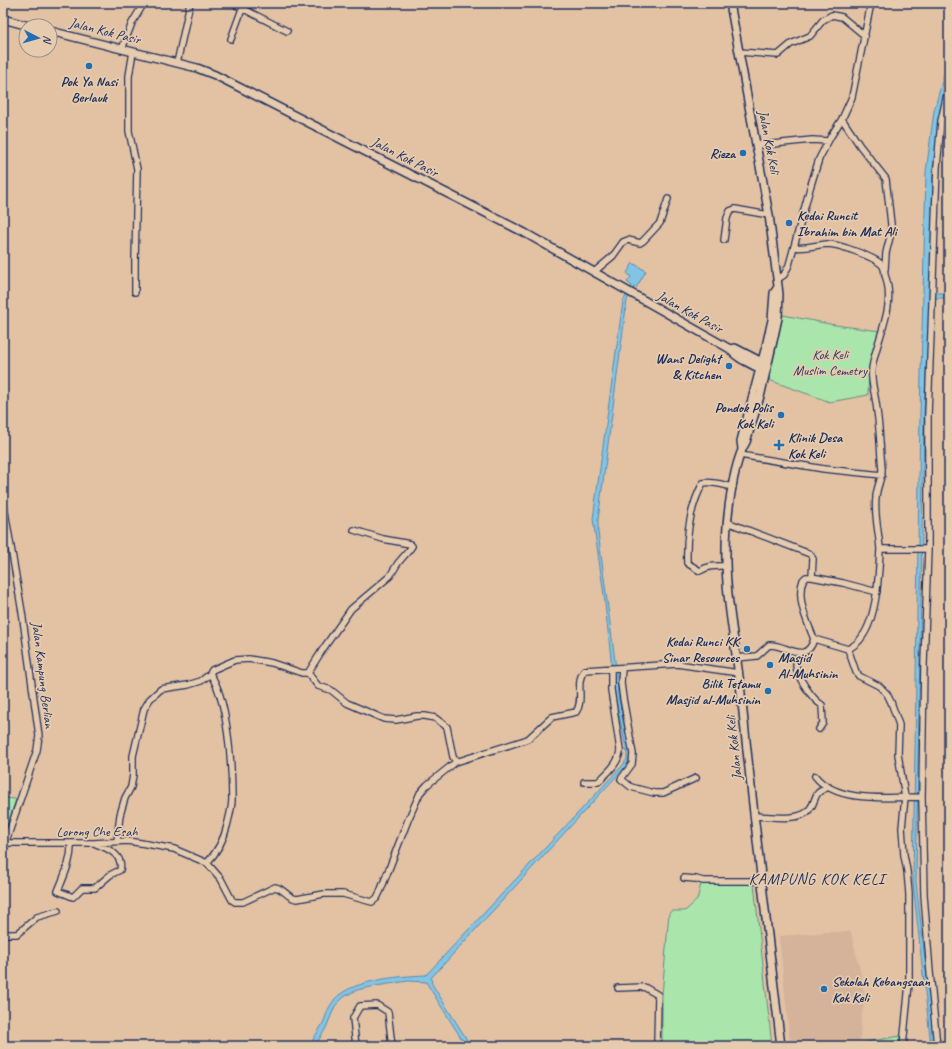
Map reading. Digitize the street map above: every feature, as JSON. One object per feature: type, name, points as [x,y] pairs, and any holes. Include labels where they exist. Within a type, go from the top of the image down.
[{"type":"street","points":[[122,49],[132,23],[144,3]]},
{"type":"street","points":[[177,63],[190,3]]},
{"type":"street","points":[[232,3],[286,31]]},
{"type":"street","name":"Jalan Kok Keli","points":[[730,3],[769,215],[779,294],[778,318],[761,393],[746,442],[741,452],[733,487],[727,522],[726,566],[781,1046]]},
{"type":"street","points":[[778,283],[786,272],[820,155],[842,119],[852,97],[871,3]]},
{"type":"street","points":[[231,39],[242,9]]},
{"type":"street","points":[[739,52],[778,56],[791,44],[810,36],[823,20],[832,15],[842,17],[865,36]]},
{"type":"street","points":[[3,20],[18,23]]},
{"type":"street","name":"Jalan Kok Pasir","points":[[58,33],[197,68],[215,75],[525,233],[730,349],[732,353],[762,365]]},
{"type":"street","points":[[133,52],[129,76],[129,123],[130,136],[137,169],[135,262],[136,292]]},
{"type":"street","points":[[937,1046],[924,895],[921,797],[928,415],[939,139],[942,112],[949,85]]},
{"type":"street","points":[[842,119],[860,146],[886,179],[889,198],[891,233],[886,253],[885,272]]},
{"type":"street","points":[[756,144],[763,145],[812,140],[828,141]]},
{"type":"street","points":[[594,272],[613,256],[623,242],[628,240],[640,243],[643,241],[660,223],[668,199]]},
{"type":"street","points":[[724,240],[727,218],[730,211],[735,209],[769,215]]},
{"type":"street","points":[[794,247],[805,248],[827,244],[859,253],[883,266],[888,288],[888,313],[872,369],[872,383],[878,422],[882,475],[875,502],[880,549],[877,592],[867,630],[858,642],[848,649]]},
{"type":"street","name":"Jalan Kok Keli","points":[[741,452],[740,441],[762,365],[772,320],[774,293],[778,283]]},
{"type":"street","points":[[761,393],[760,386],[762,365],[773,341]]},
{"type":"street","points":[[757,382],[753,370],[744,357],[751,354],[758,354],[766,346]]},
{"type":"street","points":[[741,452],[818,468],[882,475]]},
{"type":"street","points":[[726,566],[707,567],[700,571],[687,563],[686,549],[690,521],[695,502],[703,484],[706,482],[733,487]]},
{"type":"street","name":"Jalan Kampung Berlian","points":[[3,500],[4,517],[22,612],[39,736],[37,750],[3,850]]},
{"type":"street","points":[[727,522],[809,553],[813,559],[812,577]]},
{"type":"street","points":[[308,673],[351,609],[390,576],[398,563],[412,546],[410,544],[383,539],[354,530]]},
{"type":"street","points":[[880,549],[926,549]]},
{"type":"street","points":[[737,658],[757,656],[769,644],[775,644],[798,653],[808,651],[814,639],[804,614],[801,592],[802,580],[806,577],[843,583],[877,592]]},
{"type":"street","points":[[814,639],[848,649]]},
{"type":"street","points":[[848,649],[856,672],[862,678],[880,686],[887,694],[899,725],[898,754],[905,797],[902,828],[909,894],[909,977],[903,1046]]},
{"type":"street","points":[[798,653],[796,666],[799,674],[814,699],[822,705],[823,723],[819,729]]},
{"type":"street","points":[[117,841],[120,814],[125,798],[131,787],[133,776],[133,756],[144,709],[150,699],[160,689],[188,685],[201,681],[210,674],[212,670],[235,660],[249,659],[272,663],[302,673],[308,673]]},
{"type":"street","points":[[308,673],[318,686],[331,690],[347,703],[384,719],[396,720],[408,717],[425,716],[435,718],[443,723],[448,730],[453,757],[457,761],[525,740],[552,717],[576,712],[580,705],[580,682],[582,673],[588,669],[684,664],[739,672]]},
{"type":"street","points":[[584,782],[598,782],[616,763],[620,756],[611,690],[611,668]]},
{"type":"street","points":[[622,668],[621,684],[633,760],[632,764],[621,779],[631,787],[654,793],[663,792],[696,778]]},
{"type":"street","points":[[207,863],[214,855],[227,828],[232,800],[228,734],[219,691],[210,674]]},
{"type":"street","name":"Lorong Che Esah","points":[[5,843],[141,842],[174,849],[207,863],[221,879],[232,900],[235,902],[243,902],[275,887],[282,890],[293,899],[324,894],[343,894],[372,902],[378,898],[420,793],[426,785],[457,761]]},
{"type":"street","points":[[815,776],[829,788],[838,792],[862,797],[921,797]]},
{"type":"street","points":[[754,816],[793,817],[802,815],[811,808],[816,794],[821,790],[829,788]]},
{"type":"street","points":[[71,843],[68,863],[58,891],[73,897],[82,888],[95,888],[110,875],[120,870],[121,864],[117,857],[107,848],[94,843]]},
{"type":"street","points":[[684,878],[703,881],[761,881]]},
{"type":"street","points":[[3,934],[17,934],[37,917],[58,911]]},
{"type":"street","points":[[618,988],[644,987],[658,995],[657,1046]]},
{"type":"street","points":[[356,1046],[353,1018],[360,1006],[377,1005],[388,1012],[392,1046]]},
{"type":"shaded area","name":"Sekolah Kebangsaan Kok Keli","points":[[827,932],[851,932],[862,978],[865,999],[861,1019],[860,1042],[790,1043],[779,936]]},
{"type":"green space","name":"Kok Keli Muslim Cemetry","points":[[783,315],[835,325],[880,331],[869,366],[868,395],[830,402],[769,380]]},
{"type":"green space","points":[[3,798],[16,799],[3,838]]},
{"type":"green space","points":[[701,884],[754,884],[772,1046],[662,1046],[662,995],[669,913],[672,911],[685,911],[697,900]]},
{"type":"green space","points":[[900,1036],[899,1046],[855,1046],[855,1044]]},
{"type":"water","points":[[949,55],[949,79],[940,109],[933,168],[930,293],[949,293],[949,298],[930,298],[924,414],[916,882],[935,1046],[931,1046],[913,883],[920,414],[926,172],[934,111]]},
{"type":"water","points":[[633,263],[646,271],[636,288],[634,287],[627,300],[598,520],[598,532],[617,676],[618,695],[630,754],[629,761],[431,978],[432,984],[471,1046],[466,1046],[426,982],[408,981],[357,990],[345,996],[335,1006],[326,1028],[315,1046],[309,1046],[322,1025],[330,1005],[339,995],[361,984],[374,981],[389,978],[426,975],[627,759],[615,695],[604,595],[593,519],[623,301],[632,286],[627,282],[631,277],[627,273]]},
{"type":"place","name":"Pok Ya Nasi Berlauk","points":[[89,66]]},
{"type":"place","name":"Rieza","points":[[743,153]]},
{"type":"place","name":"Kedai Runcit Ibrahim bin Mat Ali","points":[[789,223]]},
{"type":"place","name":"Wans Delight & Kitchen","points":[[729,366]]},
{"type":"place","name":"Pondok Polis Kok Keli","points":[[781,415]]},
{"type":"place","name":"Klinik Desa Kok Keli","points":[[779,445]]},
{"type":"place","name":"Kedai Runci KK Sinar Resources","points":[[747,649]]},
{"type":"place","name":"Masjid Al-Muhsinin","points":[[770,665]]},
{"type":"place","name":"Bilik Tetamu Masjid al-Muhsinin","points":[[768,691]]},
{"type":"place","name":"Sekolah Kebangsaan Kok Keli","points":[[824,989]]},
{"type":"district","name":"KAMPUNG KOK KELI","points":[[817,879]]}]
